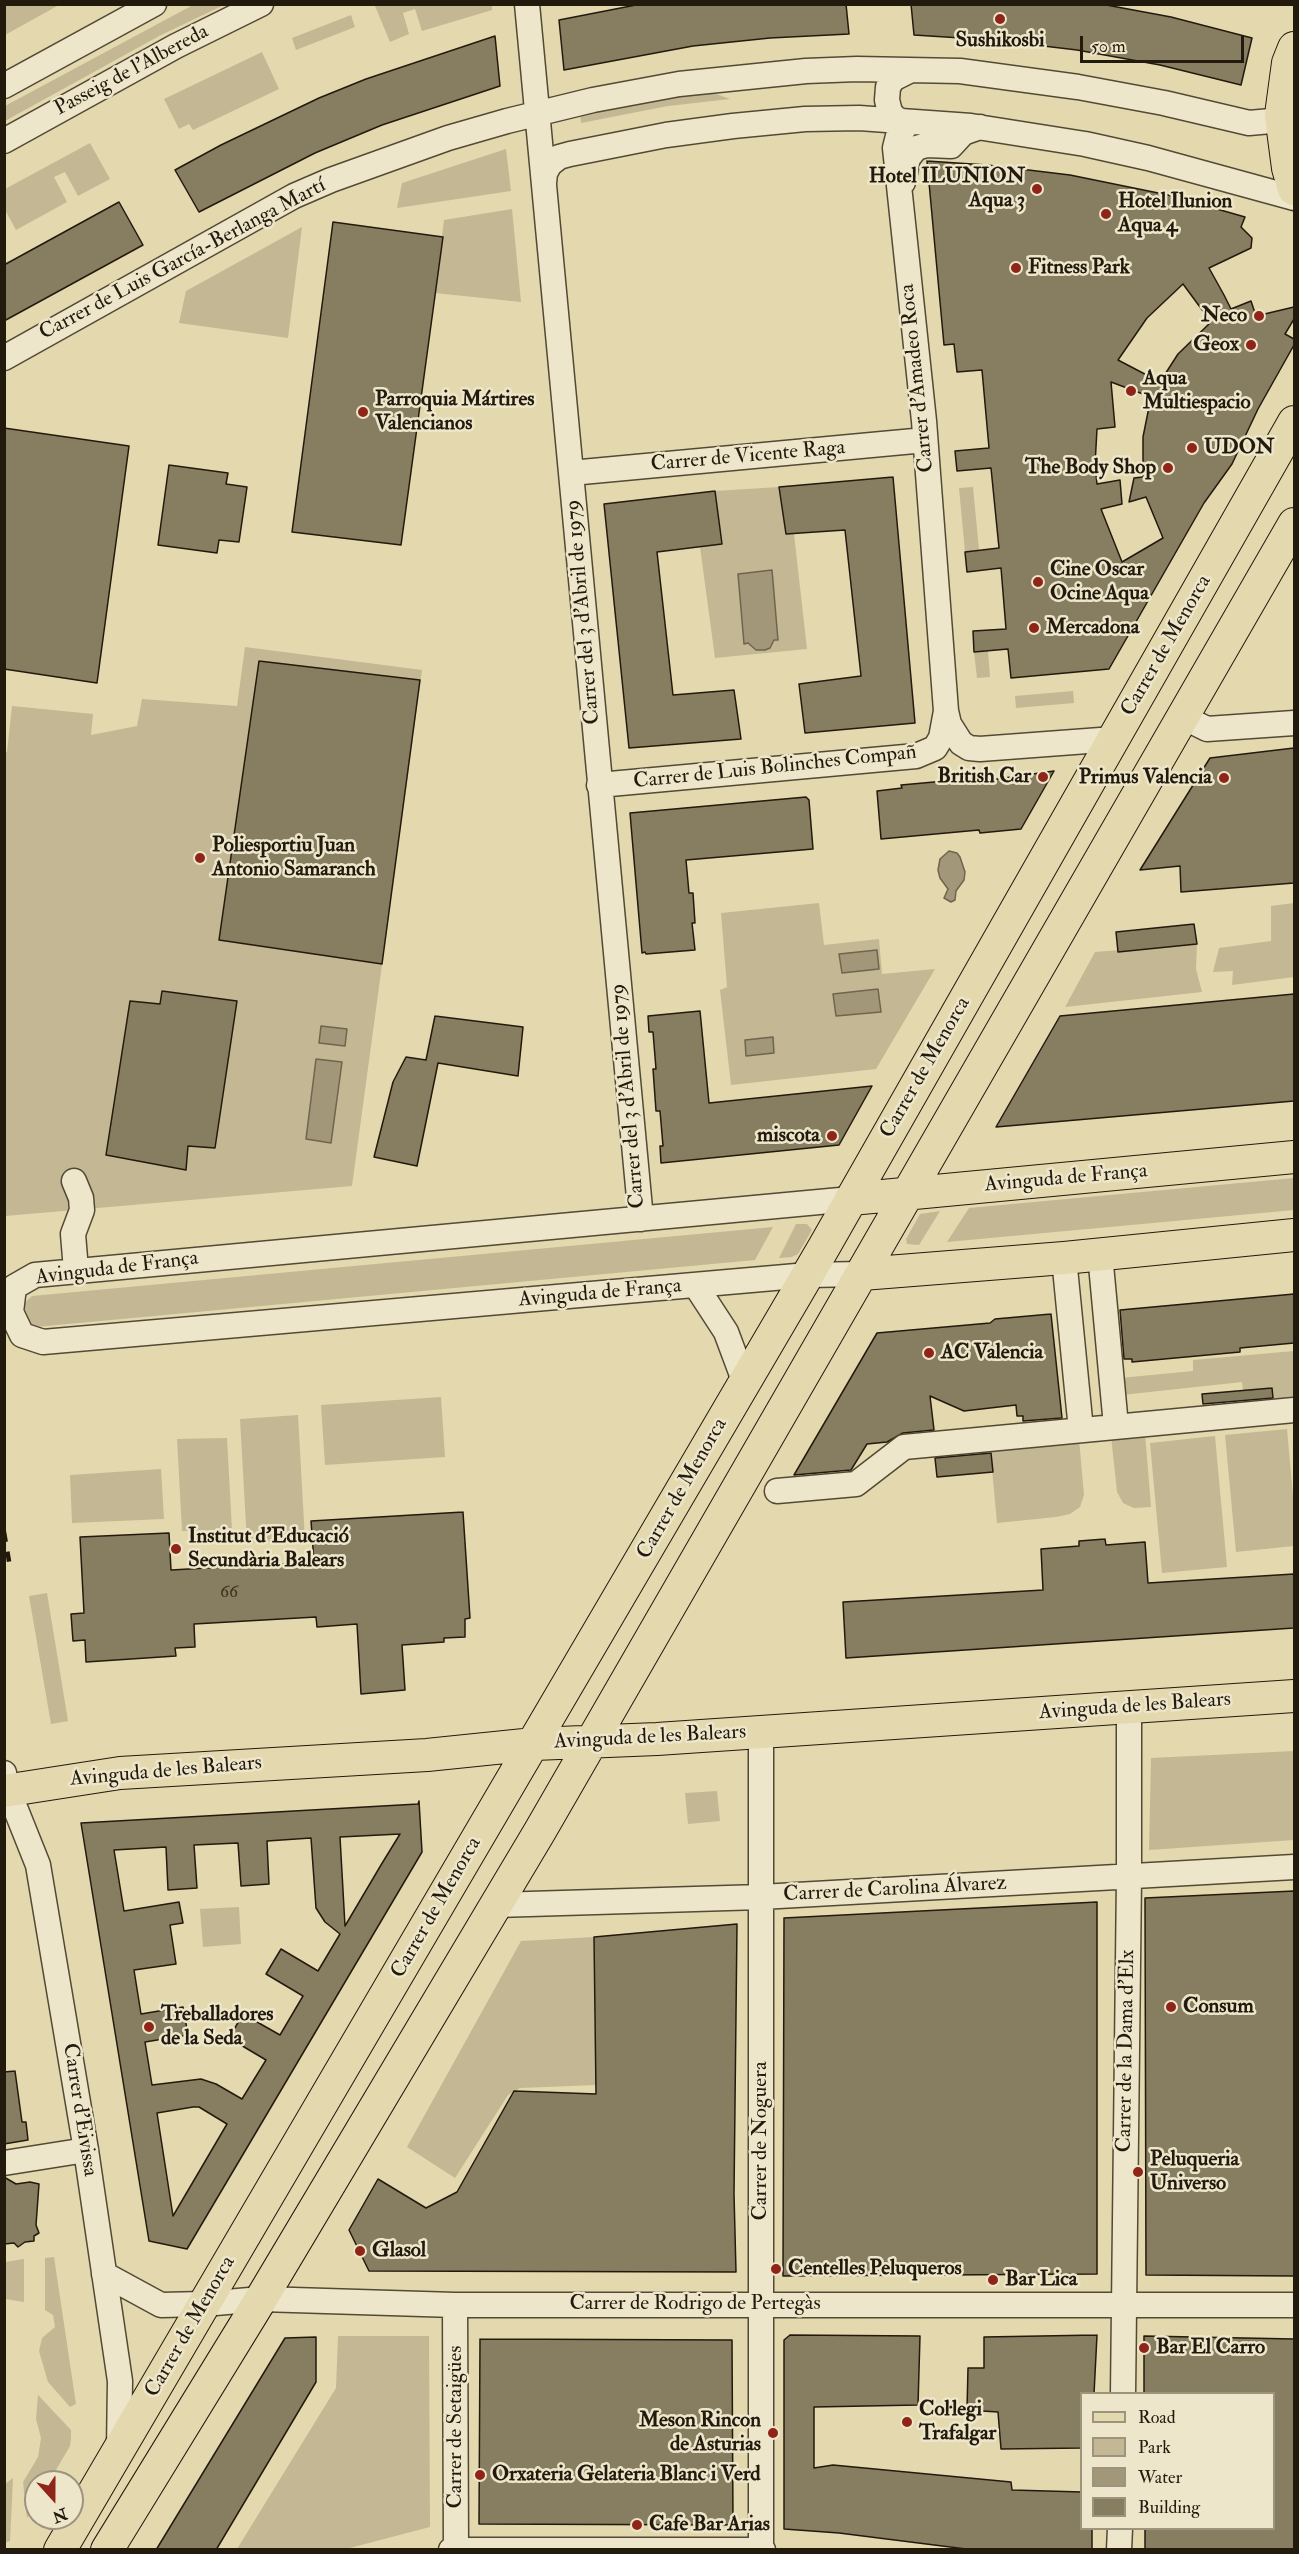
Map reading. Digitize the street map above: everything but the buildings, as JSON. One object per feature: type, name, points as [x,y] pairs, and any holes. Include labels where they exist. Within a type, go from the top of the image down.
[{"type":"main road","points":[[1294,48],[1288,63],[1281,115],[1288,168],[1294,189]]},
{"type":"main road","name":"Carrer de Menorca","points":[[60,2550],[808,1275],[1294,422]]},
{"type":"main road","name":"Carrer de Menorca","points":[[107,2550],[261,2299],[496,1905],[935,1149],[1294,524]]},
{"type":"main road","name":"Avinguda de França","points":[[851,1199],[1294,1157]]},
{"type":"main road","name":"Avinguda de França","points":[[862,1274],[1064,1258],[1294,1235]]},
{"type":"main road","name":"Avinguda de les Balears","points":[[6,1785],[120,1773],[427,1755],[534,1744],[589,1743],[1294,1696]]},
{"type":"street","points":[[4,86],[154,4]]},
{"type":"street","name":"Passeig de l'Albereda","points":[[4,141],[176,46],[261,4]]},
{"type":"street","name":"Carrer del 3 d'Abril de 1979","points":[[527,4],[641,1220]]},
{"type":"street","name":"Carrer de Luis García-Berlanga Martí","points":[[4,358],[294,196],[331,180],[428,145],[536,113],[679,84],[806,71],[857,69],[960,71],[1078,87],[1164,103],[1249,123],[1271,121],[1281,115]]},
{"type":"street","points":[[908,123],[896,118],[890,112],[887,100],[888,87],[893,79],[909,71]]},
{"type":"street","points":[[544,186],[545,173],[550,164],[559,157],[666,135],[805,119],[859,118],[980,127],[1084,144],[1294,198]]},
{"type":"street","name":"Carrer d'Amadeo Roca","points":[[908,123],[898,136],[895,148],[925,440],[946,711]]},
{"type":"street","points":[[900,202],[908,158],[916,148],[927,145],[951,146],[963,133],[980,127]]},
{"type":"street","name":"Carrer de Vicente Raga","points":[[571,473],[925,440]]},
{"type":"street","points":[[946,711],[955,736],[969,748],[1114,739]]},
{"type":"street","name":"Carrer de Luis Bolinches Compañ","points":[[599,785],[916,756],[935,748],[941,738],[946,711]]},
{"type":"street","points":[[1183,717],[1207,729],[1294,723]]},
{"type":"street","points":[[74,1181],[81,1198],[82,1210],[73,1234],[76,1270]]},
{"type":"street","name":"Avinguda de França","points":[[851,1199],[35,1275],[14,1287],[11,1312],[22,1335],[44,1342],[808,1275],[862,1274]]},
{"type":"street","points":[[1100,1254],[1116,1426]]},
{"type":"street","points":[[1064,1258],[1081,1430]]},
{"type":"street","points":[[696,1286],[726,1332],[745,1383]]},
{"type":"street","points":[[777,1491],[856,1484],[904,1448],[1294,1410]]},
{"type":"street","name":"Carrer de la Dama d'Elx","points":[[1123,2392],[1129,1708]]},
{"type":"street","name":"Carrer de Noguera","points":[[761,1732],[761,2549]]},
{"type":"street","name":"Carrer d'Eivissa","points":[[6,1785],[38,1865],[86,2150],[120,2381],[118,2453]]},
{"type":"street","name":"Carrer de Carolina Álvarez","points":[[496,1905],[761,1898],[1294,1866]]},
{"type":"street","points":[[4,2163],[86,2150]]},
{"type":"street","name":"Carrer de Rodrigo de Pertegàs","points":[[104,2274],[161,2305],[261,2299],[455,2305],[1294,2305]]},
{"type":"street","name":"Carrer de Setaigües","points":[[455,2305],[455,2549]]},
{"type":"street","points":[[1119,2550],[1120,2530]]},
{"type":"street","points":[[455,2549],[761,2549]]},
{"type":"green space","points":[[5,4],[59,4],[59,5],[5,35]]},
{"type":"green space","points":[[379,4],[492,5],[492,10],[422,31],[415,9],[403,13],[409,34],[390,42],[375,6]]},
{"type":"green space","points":[[193,5],[224,5],[161,35],[5,121],[5,106]]},
{"type":"green space","points":[[351,15],[355,27],[296,50],[292,38]]},
{"type":"green space","points":[[262,52],[279,89],[193,130],[189,124],[179,129],[164,99]]},
{"type":"green space","points":[[708,91],[730,99],[668,106],[581,123],[580,113]]},
{"type":"green space","points":[[90,143],[110,179],[78,196],[65,172],[54,177],[67,202],[16,230],[5,210],[5,189]]},
{"type":"green space","points":[[506,149],[511,191],[397,208],[402,183]]},
{"type":"green space","points":[[512,209],[521,302],[435,293],[444,220]]},
{"type":"green space","points":[[302,227],[288,338],[179,323],[186,291]]},
{"type":"green space","points":[[779,487],[786,534],[794,534],[807,649],[715,658],[700,547],[722,544],[715,491]]},
{"type":"green space","points":[[973,487],[979,550],[965,552],[959,488]]},
{"type":"green space","name":"Poliesportiu Juan Antonio Samaranch","points":[[245,647],[422,670],[352,1186],[5,1216],[4,753],[7,752],[12,706],[93,714],[91,735],[137,726],[142,699],[237,706]]},
{"type":"green space","points":[[988,651],[990,677],[977,678],[974,652]]},
{"type":"green space","points":[[1073,691],[1074,703],[1016,708],[1015,696]]},
{"type":"green space","points":[[819,903],[824,945],[879,939],[882,974],[935,969],[876,1069],[731,1085],[720,990],[727,987],[721,913]]},
{"type":"green space","points":[[1294,903],[1294,977],[1232,985],[1233,971],[1213,972],[1219,948],[1271,941],[1271,906]]},
{"type":"green space","points":[[1197,944],[1196,969],[1202,992],[1065,1007],[1095,952]]},
{"type":"green space","points":[[1294,1178],[1294,1210],[947,1242],[969,1208]]},
{"type":"green space","points":[[940,1211],[919,1245],[907,1244],[906,1239],[920,1214]]},
{"type":"green space","points":[[796,1224],[807,1224],[812,1230],[798,1254],[779,1258]]},
{"type":"green space","points":[[773,1227],[755,1260],[36,1327],[27,1322],[20,1313],[23,1304],[32,1296]]},
{"type":"green space","points":[[1294,1351],[1294,1402],[1245,1406],[1242,1382],[1122,1395],[1120,1378],[1193,1371],[1193,1360]]},
{"type":"green space","points":[[441,1397],[445,1457],[325,1465],[321,1405]]},
{"type":"green space","points":[[298,1415],[305,1540],[247,1543],[240,1419]]},
{"type":"green space","points":[[1287,1429],[1294,1507],[1294,1546],[1236,1552],[1225,1435]]},
{"type":"green space","points":[[1145,1433],[1151,1507],[1134,1508],[1123,1503],[1117,1492],[1111,1436]]},
{"type":"green space","points":[[1215,1436],[1227,1567],[1162,1573],[1150,1443]]},
{"type":"green space","points":[[227,1438],[232,1530],[182,1531],[177,1439]]},
{"type":"green space","points":[[1079,1439],[1084,1495],[1080,1507],[1070,1514],[1056,1517],[997,1523],[990,1447]]},
{"type":"green space","points":[[161,1469],[164,1519],[72,1523],[70,1475]]},
{"type":"green space","points":[[47,1593],[68,1721],[51,1724],[29,1596]]},
{"type":"green space","points":[[1294,1751],[1294,1840],[1149,1850],[1151,1758]]},
{"type":"green space","points":[[717,1791],[720,1821],[688,1824],[685,1793]]},
{"type":"green space","points":[[239,1907],[241,1944],[203,1947],[200,1909]]},
{"type":"green space","points":[[594,1937],[596,2085],[520,2088],[508,2095],[455,2178],[407,2147],[521,1941]]},
{"type":"green space","points":[[54,2257],[76,2404],[70,2407],[48,2382],[39,2351],[42,2338],[55,2327],[53,2315],[45,2310],[45,2258]]},
{"type":"green space","points":[[24,2259],[24,2302],[5,2299],[5,2262]]},
{"type":"green space","points":[[338,2336],[429,2336],[430,2527],[346,2549],[237,2549],[336,2388]]},
{"type":"green space","points":[[38,2395],[71,2430],[70,2446],[56,2470],[30,2470],[38,2457],[41,2438],[36,2419]]},
{"type":"green space","points":[[13,2478],[10,2541],[5,2543],[5,2484]]},
{"type":"water","points":[[772,570],[778,640],[774,640],[770,648],[756,650],[748,643],[744,644],[738,574]]},
{"type":"water","points":[[949,851],[957,853],[965,872],[964,880],[956,891],[955,900],[951,902],[944,898],[948,889],[940,878],[938,870],[940,859]]},
{"type":"water","points":[[877,950],[879,969],[842,973],[839,954]]},
{"type":"water","points":[[878,989],[881,1012],[836,1016],[833,994]]},
{"type":"water","points":[[321,1026],[347,1029],[345,1046],[319,1043]]},
{"type":"water","points":[[773,1037],[774,1053],[746,1056],[745,1040]]},
{"type":"water","points":[[316,1059],[342,1062],[331,1143],[306,1139]]},
{"type":"railway","points":[[4,1532],[10,1567]]},
{"type":"place","name":"Sushikosbi","points":[[1000,19]]},
{"type":"place","name":"Hotel ILUNION Aqua 3","points":[[1037,189]]},
{"type":"place","name":"Hotel Ilunion Aqua 4","points":[[1106,214]]},
{"type":"place","name":"Fitness Park","points":[[1016,268]]},
{"type":"place","name":"Neco","points":[[1259,316]]},
{"type":"place","name":"Geox","points":[[1251,345]]},
{"type":"place","name":"Aqua Multiespacio","points":[[1131,391]]},
{"type":"place","name":"Parroquia Mártires Valencianos","points":[[363,412]]},
{"type":"place","name":"UDON","points":[[1192,448]]},
{"type":"place","name":"The Body Shop","points":[[1168,468]]},
{"type":"place","name":"Cine Oscar Ocine Aqua","points":[[1038,582]]},
{"type":"place","name":"Mercadona","points":[[1034,628]]},
{"type":"place","name":"British Car","points":[[1043,777]]},
{"type":"place","name":"Primus Valencia","points":[[1224,778]]},
{"type":"place","name":"Poliesportiu Juan Antonio Samaranch","points":[[200,858]]},
{"type":"place","name":"miscota","points":[[832,1136]]},
{"type":"place","name":"AC Valencia","points":[[929,1353]]},
{"type":"place","name":"Institut d'Educació Secundària Balears","points":[[176,1549]]},
{"type":"place","name":"Consum","points":[[1171,2007]]},
{"type":"place","name":"Treballadores de la Seda","points":[[149,2027]]},
{"type":"place","name":"Peluqueria Universo","points":[[1138,2172]]},
{"type":"place","name":"Glasol","points":[[360,2251]]},
{"type":"place","name":"Centelles Peluqueros","points":[[776,2269]]},
{"type":"place","name":"Bar Lica","points":[[993,2280]]},
{"type":"place","name":"Bar El Carro","points":[[1144,2348]]},
{"type":"place","name":"Col·legi Trafalgar","points":[[907,2422]]},
{"type":"place","name":"Meson Rincon de Asturias","points":[[773,2433]]},
{"type":"place","name":"Orxateria Gelateria Blanc i Verd","points":[[480,2475]]},
{"type":"place","name":"Cafe Bar Arias","points":[[637,2525]]}]
